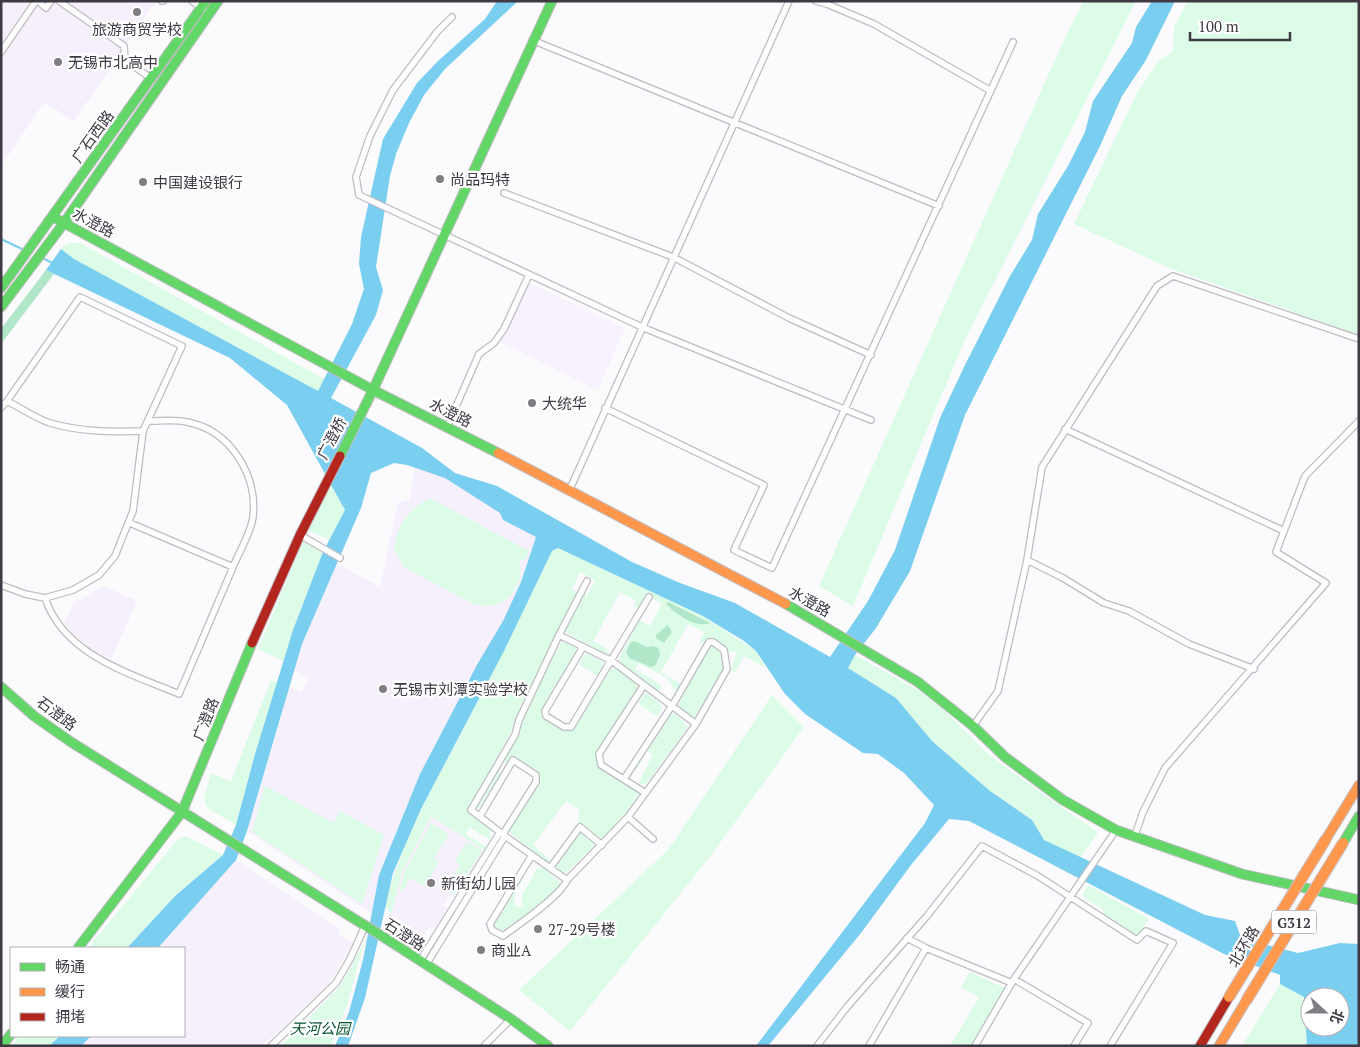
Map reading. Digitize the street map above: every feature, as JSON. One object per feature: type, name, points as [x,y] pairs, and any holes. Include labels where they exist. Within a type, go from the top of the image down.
[{"type":"main road","points":[[1,307],[64,223],[206,8],[218,1]]},
{"type":"main road","name":"广澄桥","points":[[326,480],[363,410],[532,40],[552,1]]},
{"type":"main road","name":"广石西路","points":[[1,288],[152,79],[206,8]]},
{"type":"main road","name":"水澄路","points":[[53,217],[372,390],[570,489],[867,650],[918,682],[973,726],[1005,757],[1063,800],[1116,830],[1134,838],[1242,874],[1359,900]]},
{"type":"main road","name":"广澄路","points":[[79,947],[182,812],[300,534],[326,480]]},
{"type":"main road","name":"石澄路","points":[[1,687],[34,716],[71,742],[385,938],[511,1019],[548,1046]]},
{"type":"main road","name":"北环路","points":[[1200,1046],[1359,785]]},
{"type":"main road","name":"北环路","points":[[1219,1046],[1359,816]]},
{"type":"main road","points":[[2,1046],[10,1035]]},
{"type":"street","points":[[1,52],[37,1],[46,8],[51,1]]},
{"type":"street","points":[[59,1],[124,46],[125,60],[152,79]]},
{"type":"street","points":[[192,1],[206,8]]},
{"type":"street","points":[[570,489],[605,408],[644,328],[673,257],[789,1]]},
{"type":"street","points":[[816,1],[874,24],[991,91]]},
{"type":"street","points":[[452,17],[437,32],[393,90],[370,136],[356,177],[359,195],[644,328],[871,420]]},
{"type":"street","points":[[532,40],[939,206]]},
{"type":"street","points":[[605,408],[764,485],[734,550],[772,568],[1013,42]]},
{"type":"street","points":[[504,193],[673,257],[789,318],[871,355]]},
{"type":"street","points":[[447,427],[479,354],[494,343],[530,275]]},
{"type":"street","points":[[973,726],[998,691],[1027,560],[1042,467],[1157,286],[1173,276],[1359,339]]},
{"type":"street","points":[[1,408],[80,297],[182,346],[144,431],[130,523],[114,556],[99,575],[73,590],[45,598],[25,594],[1,585]]},
{"type":"street","points":[[7,402],[48,422],[81,430],[103,433],[144,431]]},
{"type":"street","points":[[45,598],[51,614],[85,651],[115,668],[179,694],[253,518],[251,480],[234,450],[210,431],[187,422],[148,421]]},
{"type":"street","points":[[1134,838],[1143,812],[1165,768],[1254,669],[1326,583],[1276,552],[1305,476],[1359,421]]},
{"type":"street","points":[[1065,429],[1284,531]]},
{"type":"street","points":[[130,523],[233,568]]},
{"type":"street","points":[[300,534],[313,540],[340,558]]},
{"type":"street","points":[[1027,560],[1063,578],[1104,603],[1129,610],[1188,644],[1254,669]]},
{"type":"street","points":[[567,880],[471,810],[514,735],[519,720],[559,635],[587,581]]},
{"type":"street","points":[[583,647],[545,711],[546,716],[564,727],[571,727],[649,597]]},
{"type":"street","points":[[559,635],[612,661],[696,724]]},
{"type":"street","points":[[532,855],[490,924],[492,930],[503,936],[565,886],[567,880],[628,817],[696,724],[727,669],[724,650],[718,644],[709,642],[624,779]]},
{"type":"street","points":[[644,685],[599,754],[602,765],[644,792]]},
{"type":"street","points":[[423,963],[536,778],[531,771],[513,760],[480,816]]},
{"type":"street","points":[[498,764],[507,771]]},
{"type":"street","points":[[628,817],[654,838]]},
{"type":"street","points":[[550,868],[580,828],[602,845]]},
{"type":"street","points":[[975,1046],[1013,981],[1116,830]]},
{"type":"street","points":[[817,1046],[847,1007],[907,938],[982,846],[1038,876],[1069,898],[1137,940],[1140,939],[1146,930],[1172,943],[1110,1046]]},
{"type":"street","points":[[271,1046],[336,982],[350,959],[365,926]]},
{"type":"street","points":[[907,938],[926,948],[1013,981],[1088,1023],[1074,1046]]},
{"type":"street","points":[[870,1046],[926,948]]},
{"type":"street","points":[[484,1046],[511,1019]]},
{"type":"shaded area","name":"无锡市北高中","points":[[1,1],[156,1],[74,121],[44,102],[1,166]]},
{"type":"shaded area","points":[[529,283],[625,328],[598,390],[500,342]]},
{"type":"shaded area","name":"无锡市刘潭实验学校","points":[[415,468],[445,478],[500,513],[503,520],[536,536],[521,582],[503,621],[420,774],[379,875],[372,914],[247,831],[281,719],[288,686],[301,692],[310,678],[293,669],[337,564],[380,587],[398,503],[410,499]]},
{"type":"shaded area","points":[[104,586],[137,601],[111,659],[76,637],[64,623],[74,603]]},
{"type":"shaded area","name":"新街幼儿园","points":[[431,816],[484,850],[455,897],[450,895],[443,905],[448,908],[435,929],[430,926],[424,935],[391,915],[402,872]]},
{"type":"shaded area","points":[[236,860],[340,929],[338,934],[353,942],[329,984],[262,1046],[81,1046],[90,1037],[185,1037],[185,947],[159,947]]},
{"type":"green space","points":[[1084,1],[1136,1],[963,344],[853,606],[819,586],[1068,31]]},
{"type":"green space","points":[[1188,1],[1359,1],[1359,335],[1169,268],[1074,224],[1137,93],[1158,62],[1173,51],[1174,27]]},
{"type":"green space","points":[[67,243],[80,243],[324,379],[318,391],[74,259],[61,249]]},
{"type":"green space","points":[[46,270],[54,274],[1,344],[1,329]]},
{"type":"green space","points":[[330,482],[345,510],[329,540],[308,530]]},
{"type":"green space","points":[[430,498],[529,551],[524,561],[519,559],[519,580],[510,596],[494,605],[473,604],[404,567],[394,549],[398,532],[410,513]]},
{"type":"green space","points":[[303,542],[323,552],[283,661],[258,649]]},
{"type":"green space","points":[[558,548],[703,616],[756,651],[766,668],[744,656],[735,672],[731,670],[737,651],[726,652],[720,642],[709,638],[705,644],[700,641],[704,632],[688,624],[661,672],[682,685],[678,691],[674,689],[667,678],[639,663],[635,669],[661,685],[661,690],[658,691],[620,662],[619,658],[639,620],[650,626],[662,604],[646,595],[639,609],[634,606],[636,601],[620,592],[593,641],[607,649],[606,651],[612,654],[611,657],[565,632],[564,628],[583,593],[587,596],[595,580],[580,572],[572,589],[578,592],[521,706],[510,734],[467,811],[488,826],[491,835],[490,840],[469,827],[466,834],[486,847],[484,850],[431,816],[402,872],[391,915],[385,905],[409,836],[552,551]]},
{"type":"green space","points":[[668,602],[710,623],[699,624],[686,620],[666,604]]},
{"type":"green space","points":[[668,625],[672,632],[664,643],[656,638],[656,635]]},
{"type":"green space","points":[[634,641],[647,647],[654,646],[659,649],[660,655],[655,666],[651,667],[629,658],[626,653],[630,643]]},
{"type":"green space","points":[[561,642],[577,648],[578,653],[543,711],[567,730],[573,728],[611,668],[618,670],[637,684],[638,690],[596,756],[597,763],[601,767],[639,793],[629,809],[601,840],[578,822],[579,810],[566,801],[533,845],[550,860],[548,863],[510,833],[509,830],[538,782],[538,774],[513,757],[508,764],[504,761],[518,736],[525,712]]},
{"type":"green space","points":[[712,644],[722,649],[725,668],[698,716],[692,717],[679,708],[678,701],[709,645]]},
{"type":"green space","points":[[588,654],[604,663],[598,676],[579,664],[584,655]]},
{"type":"green space","points":[[855,655],[918,690],[946,712],[989,755],[1098,833],[1080,858],[1044,840],[1032,820],[990,791],[932,741],[896,698],[848,668]]},
{"type":"green space","points":[[271,680],[278,683],[255,754],[236,825],[207,808],[204,798],[211,773],[231,781]]},
{"type":"green space","points":[[648,693],[663,707],[658,717],[638,703],[644,694]]},
{"type":"green space","points":[[772,695],[804,727],[712,854],[570,1031],[519,990],[668,850]]},
{"type":"green space","points":[[668,713],[676,714],[688,727],[647,783],[642,785],[639,782],[653,754],[647,751],[637,769],[628,776]]},
{"type":"green space","points":[[499,771],[502,773],[479,809],[477,807]]},
{"type":"green space","points":[[265,786],[334,823],[340,811],[384,835],[362,904],[252,832]]},
{"type":"green space","points":[[431,823],[449,834],[434,858],[439,861],[425,886],[410,878],[403,891],[400,890],[405,871]]},
{"type":"green space","points":[[580,832],[593,841],[595,845],[565,874],[555,867],[556,863]]},
{"type":"green space","points":[[186,836],[223,855],[174,896],[128,947],[89,947],[178,839]]},
{"type":"green space","points":[[467,842],[482,851],[454,895],[445,889],[460,865],[455,861]]},
{"type":"green space","points":[[530,864],[514,896],[515,905],[519,908],[523,904],[521,896],[537,869],[543,868],[560,882],[561,887],[506,932],[502,932],[494,926],[494,922]]},
{"type":"green space","points":[[1088,885],[1149,919],[1138,936],[1101,915],[1103,910],[1082,896]]},
{"type":"green space","name":"天河公园","points":[[365,940],[348,1002],[331,1046],[281,1046],[341,985]]},
{"type":"green space","points":[[970,972],[1005,988],[971,1046],[950,1046],[979,997],[961,987]]},
{"type":"green space","points":[[1280,984],[1300,995],[1300,1037],[1306,1037],[1307,1046],[1242,1046]]},
{"type":"green space","points":[[18,1037],[59,1037],[49,1046],[12,1046]]},
{"type":"water","points":[[497,1],[518,1],[445,69],[424,95],[409,123],[396,154],[390,176],[376,267],[383,290],[376,315],[331,398],[422,448],[455,473],[497,486],[632,562],[680,583],[735,603],[830,657],[868,601],[895,550],[940,418],[1010,276],[1032,240],[1038,214],[1068,166],[1085,132],[1093,101],[1132,43],[1136,27],[1152,1],[1175,1],[1146,60],[1122,96],[1100,146],[965,415],[910,571],[876,628],[855,655],[848,668],[896,698],[932,741],[990,791],[1032,820],[1044,840],[1205,915],[1235,921],[1241,938],[1298,953],[1340,943],[1359,944],[1359,1046],[1307,1046],[1306,1037],[1350,1037],[1350,987],[1300,987],[1300,995],[1280,984],[1280,975],[1224,954],[969,821],[949,819],[911,865],[861,933],[768,1046],[756,1046],[925,823],[934,805],[904,773],[878,754],[863,753],[805,714],[785,694],[756,651],[744,641],[703,616],[558,548],[552,551],[504,651],[421,809],[393,873],[365,998],[348,1046],[335,1046],[349,1012],[363,960],[379,875],[420,774],[478,663],[503,621],[521,582],[536,537],[503,520],[500,513],[445,478],[407,465],[394,463],[371,473],[361,508],[302,644],[247,831],[236,860],[159,947],[128,947],[175,896],[223,855],[236,825],[255,754],[293,630],[323,552],[345,510],[287,405],[230,358],[46,270],[61,249],[74,259],[318,391],[352,324],[364,289],[359,264],[361,237],[383,139],[417,83],[438,61],[485,19]]},
{"type":"water","points":[[59,1037],[90,1037],[81,1046],[49,1046]]},
{"type":"waterway","points":[[1,239],[24,250]]},
{"type":"waterway","points":[[42,258],[53,263]]},
{"type":"traffic: fast","points":[[1,288],[206,1]]},
{"type":"traffic: fast","points":[[1,307],[64,223],[218,1]]},
{"type":"traffic: fast","points":[[340,456],[373,390],[552,1]]},
{"type":"traffic: fast","points":[[53,217],[373,390],[498,453]]},
{"type":"traffic: fast","points":[[786,604],[918,682],[973,726],[1005,757],[1063,800],[1116,830],[1242,874],[1359,900]]},
{"type":"traffic: fast","points":[[79,947],[182,812],[252,643]]},
{"type":"traffic: fast","points":[[1,687],[34,716],[71,742],[385,938],[511,1019],[548,1046]]},
{"type":"traffic: fast","points":[[1343,843],[1359,816]]},
{"type":"traffic: fast","points":[[2,1046],[10,1035]]},
{"type":"traffic: slow","points":[[498,453],[786,604]]},
{"type":"traffic: slow","points":[[1326,839],[1359,785]]},
{"type":"traffic: slow","points":[[1229,997],[1326,839]]},
{"type":"traffic: slow","points":[[1246,1001],[1343,843]]},
{"type":"traffic: slow","points":[[1219,1046],[1246,1001]]},
{"type":"traffic: jam","points":[[252,643],[300,535],[340,456]]},
{"type":"traffic: jam","points":[[1200,1046],[1229,997]]},
{"type":"place","name":"旅游商贸学校","points":[[137,12]]},
{"type":"place","name":"无锡市北高中","points":[[58,62]]},
{"type":"place","name":"尚品玛特","points":[[440,179]]},
{"type":"place","name":"中国建设银行","points":[[143,182]]},
{"type":"place","name":"大统华","points":[[532,403]]},
{"type":"place","name":"无锡市刘潭实验学校","points":[[383,689]]},
{"type":"place","name":"新街幼儿园","points":[[431,883]]},
{"type":"place","name":"27-29号楼","points":[[538,929]]},
{"type":"place","name":"商业A","points":[[481,950]]}]
